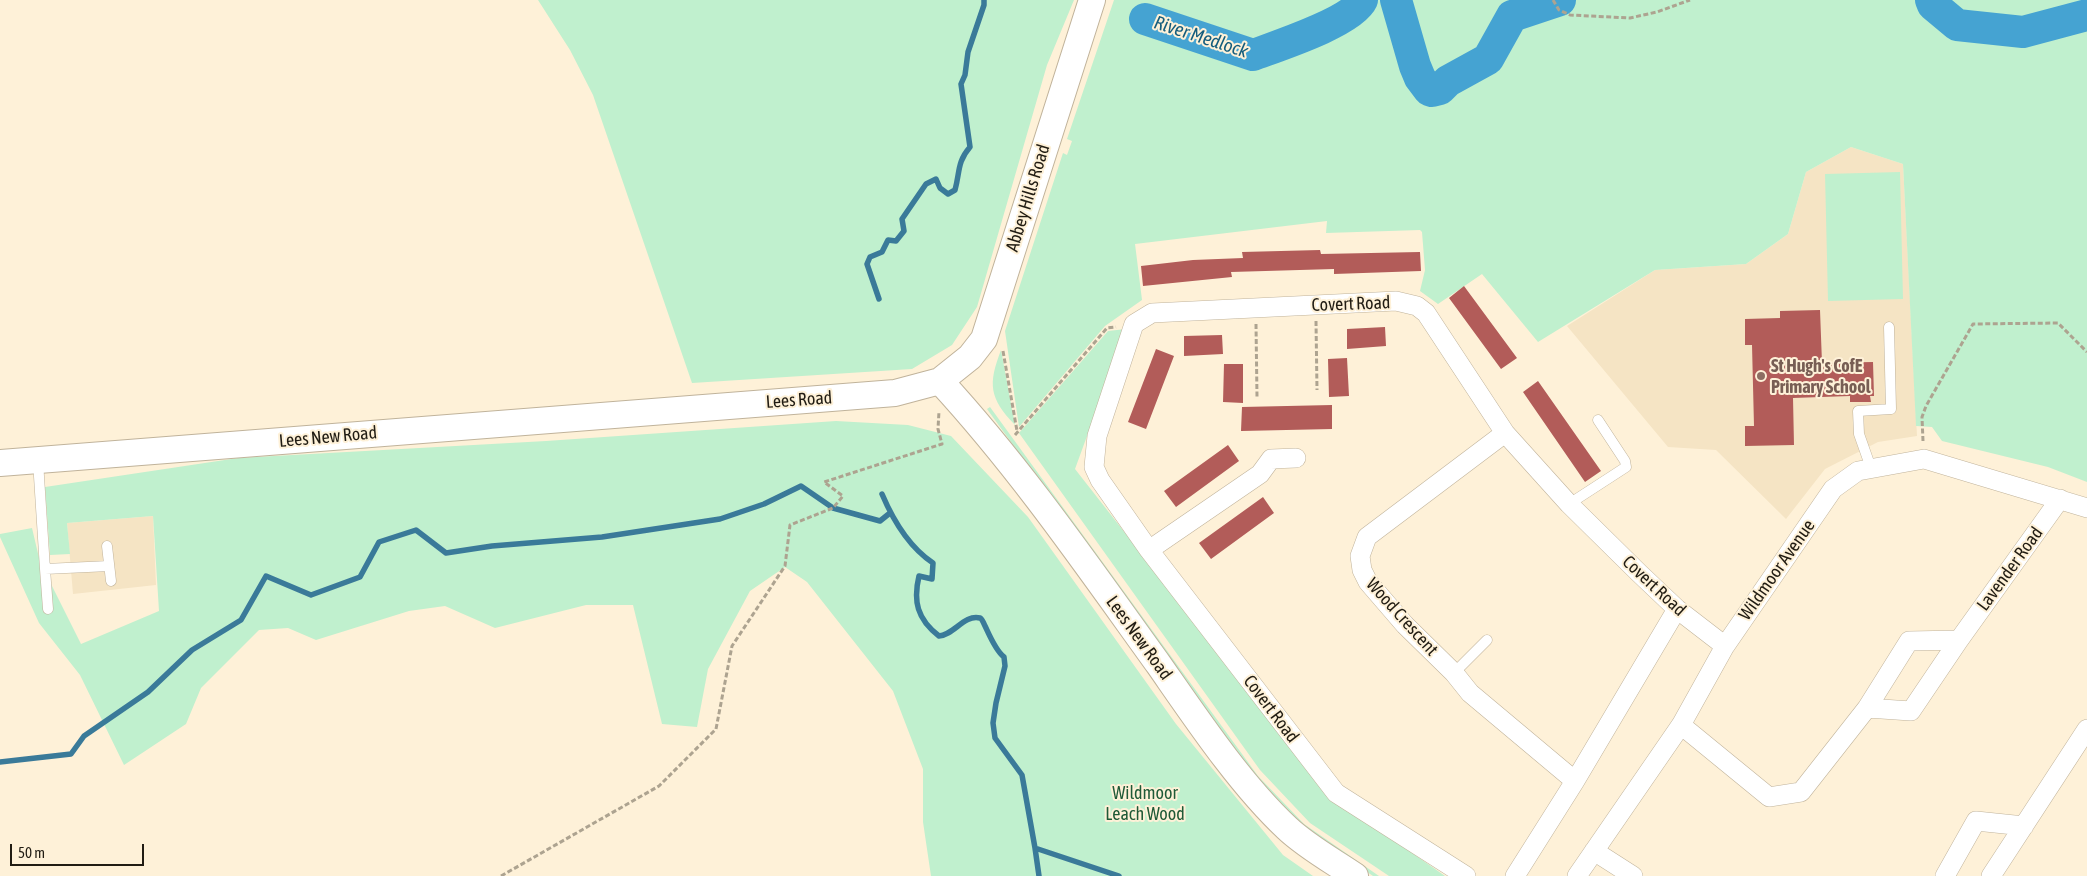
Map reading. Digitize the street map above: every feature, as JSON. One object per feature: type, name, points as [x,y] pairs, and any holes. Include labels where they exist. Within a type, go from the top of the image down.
[{"type":"main road","name":"Abbey Hills Road","points":[[940,380],[970,357],[984,339],[1092,0]]},
{"type":"main road","name":"Lees Road","points":[[656,410],[895,393],[940,380]]},
{"type":"main road","name":"Lees New Road","points":[[940,380],[979,423],[1055,522],[1186,704],[1257,796],[1288,830],[1356,876]]},
{"type":"main road","name":"Lees New Road","points":[[0,463],[656,410]]},
{"type":"street","name":"Covert Road","points":[[1466,876],[1336,793],[1149,550],[1100,480],[1094,468],[1097,436],[1134,324],[1152,313],[1396,302],[1417,306],[1426,313],[1505,433],[1569,504],[1677,609],[1725,646]]},
{"type":"street","name":"Wood Crescent","points":[[1505,433],[1367,538],[1360,556],[1362,570],[1368,582],[1405,625],[1454,673],[1470,693],[1575,781]]},
{"type":"street","points":[[1149,550],[1260,474],[1271,459],[1296,458]]},
{"type":"street","name":"Wildmoor Avenue","points":[[1577,876],[1681,725],[1725,646],[1833,489],[1858,471],[1924,459],[2087,508]]},
{"type":"street","name":"Lavender Road","points":[[1867,708],[1911,711],[1959,640],[2060,499]]},
{"type":"street","points":[[1515,876],[1575,781],[1677,609]]},
{"type":"street","points":[[1681,725],[1769,797],[1801,792],[1867,708],[1909,641],[1959,640]]},
{"type":"street","points":[[1991,876],[2087,729]]},
{"type":"street","points":[[1945,876],[1976,821],[2024,826]]},
{"type":"street","points":[[1594,851],[1633,876]]},
{"type":"lane","points":[[1871,468],[1859,434],[1858,411],[1891,409],[1889,327]]},
{"type":"lane","points":[[1569,504],[1626,467],[1625,461],[1598,420]]},
{"type":"lane","points":[[38,460],[48,609]]},
{"type":"lane","points":[[107,546],[111,581]]},
{"type":"lane","points":[[44,569],[109,566]]},
{"type":"lane","points":[[1454,673],[1487,640]]},
{"type":"path","points":[[1553,0],[1559,10],[1570,15],[1630,18],[1657,12],[1690,0]]},
{"type":"path","points":[[1316,305],[1317,390]]},
{"type":"path","points":[[1256,308],[1257,397]]},
{"type":"path","points":[[1924,459],[1922,417],[1973,324],[2058,323],[2087,352]]},
{"type":"path","points":[[1002,344],[1016,433],[1107,328],[1134,324]]},
{"type":"path","points":[[501,876],[659,786],[716,730],[732,646],[785,566],[790,525],[834,508],[843,496],[824,482],[942,444],[938,429],[940,380]]},
{"type":"shaded area","name":"St Hugh's CofE Primary School","points":[[1851,147],[1903,164],[1917,436],[1878,442],[1825,469],[1786,519],[1716,450],[1668,447],[1567,326],[1655,270],[1746,264],[1788,234],[1806,172]]},
{"type":"shaded area","points":[[153,516],[156,585],[73,594],[67,523]]},
{"type":"green space","points":[[538,0],[1074,0],[1047,65],[977,307],[952,345],[912,369],[692,383],[593,95],[570,50]]},
{"type":"green space","points":[[1114,0],[2087,0],[2087,482],[2048,467],[1942,441],[1932,427],[1916,426],[1903,164],[1851,147],[1806,172],[1788,234],[1746,264],[1655,270],[1538,342],[1482,274],[1438,304],[1420,291],[1425,270],[1422,232],[1420,230],[1326,233],[1327,221],[1135,244],[1142,300],[1105,326],[1019,427],[1005,331],[1063,153],[1067,155],[1072,141],[1067,139]]},
{"type":"green space","points":[[1900,172],[1903,299],[1828,301],[1825,174]]},
{"type":"green space","points":[[1126,329],[1075,469],[1331,796],[1445,876],[1389,876],[1310,823],[1260,770],[1019,433],[1108,331]]},
{"type":"green space","points":[[1001,350],[1015,425],[1000,407],[993,390],[994,372]]},
{"type":"green space","points":[[990,407],[1258,776],[1304,824],[1379,876],[1373,876],[1302,827],[1255,779],[987,409]]},
{"type":"green space","name":"Wildmoor Leach Wood","points":[[836,421],[908,425],[951,436],[1028,517],[1176,724],[1283,855],[1313,876],[931,876],[923,822],[923,769],[893,691],[807,582],[785,567],[750,591],[708,669],[697,727],[662,724],[633,605],[586,605],[495,628],[445,606],[409,611],[316,640],[288,628],[259,630],[201,688],[186,724],[124,765],[80,675],[39,623],[0,537],[0,534],[32,528],[40,562],[81,644],[159,611],[153,516],[67,523],[70,554],[50,555],[45,487],[238,458],[546,441]]},
{"type":"building","points":[[1320,250],[1321,254],[1420,252],[1421,271],[1334,274],[1334,269],[1231,272],[1232,277],[1143,286],[1141,266],[1193,260],[1243,258],[1242,252]]},
{"type":"building","points":[[1464,286],[1517,358],[1501,369],[1449,298]]},
{"type":"building","points":[[1820,310],[1822,363],[1873,362],[1874,396],[1870,396],[1871,402],[1850,402],[1850,396],[1793,398],[1794,445],[1745,446],[1745,426],[1754,426],[1752,345],[1745,345],[1745,319],[1780,318],[1780,311]]},
{"type":"building","points":[[1385,327],[1386,346],[1347,349],[1347,329]]},
{"type":"building","points":[[1222,335],[1223,354],[1184,356],[1184,336]]},
{"type":"building","points":[[1156,349],[1174,356],[1146,429],[1128,422]]},
{"type":"building","points":[[1347,358],[1349,396],[1329,397],[1328,359]]},
{"type":"building","points":[[1224,364],[1243,364],[1243,403],[1223,402]]},
{"type":"building","points":[[1538,381],[1601,471],[1585,482],[1523,392]]},
{"type":"building","points":[[1332,405],[1332,429],[1241,431],[1242,407]]},
{"type":"building","points":[[1228,445],[1239,461],[1176,507],[1164,491]]},
{"type":"building","points":[[1263,497],[1274,513],[1211,559],[1199,543]]},
{"type":"waterway","points":[[879,299],[867,264],[870,257],[882,252],[888,240],[896,241],[904,231],[902,219],[926,184],[936,179],[940,188],[948,194],[955,190],[961,162],[970,147],[961,84],[965,75],[968,52],[984,0]]},
{"type":"waterway","name":"River Medlock","points":[[1145,19],[1253,55],[1329,25],[1344,17],[1362,0]]},
{"type":"waterway","name":"River Medlock","points":[[1396,0],[1415,66],[1420,78],[1429,90],[1432,91],[1440,89],[1448,81],[1488,59],[1512,16],[1560,0]]},
{"type":"waterway","name":"River Medlock","points":[[1931,0],[1933,5],[1957,25],[2023,32],[2087,15]]},
{"type":"waterway","points":[[0,762],[71,754],[84,736],[148,692],[192,650],[241,620],[266,576],[311,595],[360,577],[379,542],[416,530],[446,553],[492,546],[602,537],[720,519],[764,504],[801,486],[833,508],[880,521],[890,513]]},
{"type":"waterway","points":[[882,494],[891,514],[909,541],[924,557],[933,563],[932,579],[919,576],[917,585],[918,609],[926,623],[939,636],[944,635],[969,619],[980,618],[992,641],[1004,657],[1005,666],[993,723],[995,738],[1022,775],[1035,848],[1119,876]]},
{"type":"waterway","points":[[1035,848],[1039,876]]},
{"type":"place","name":"St Hugh's CofE Primary School","points":[[1761,376]]}]
